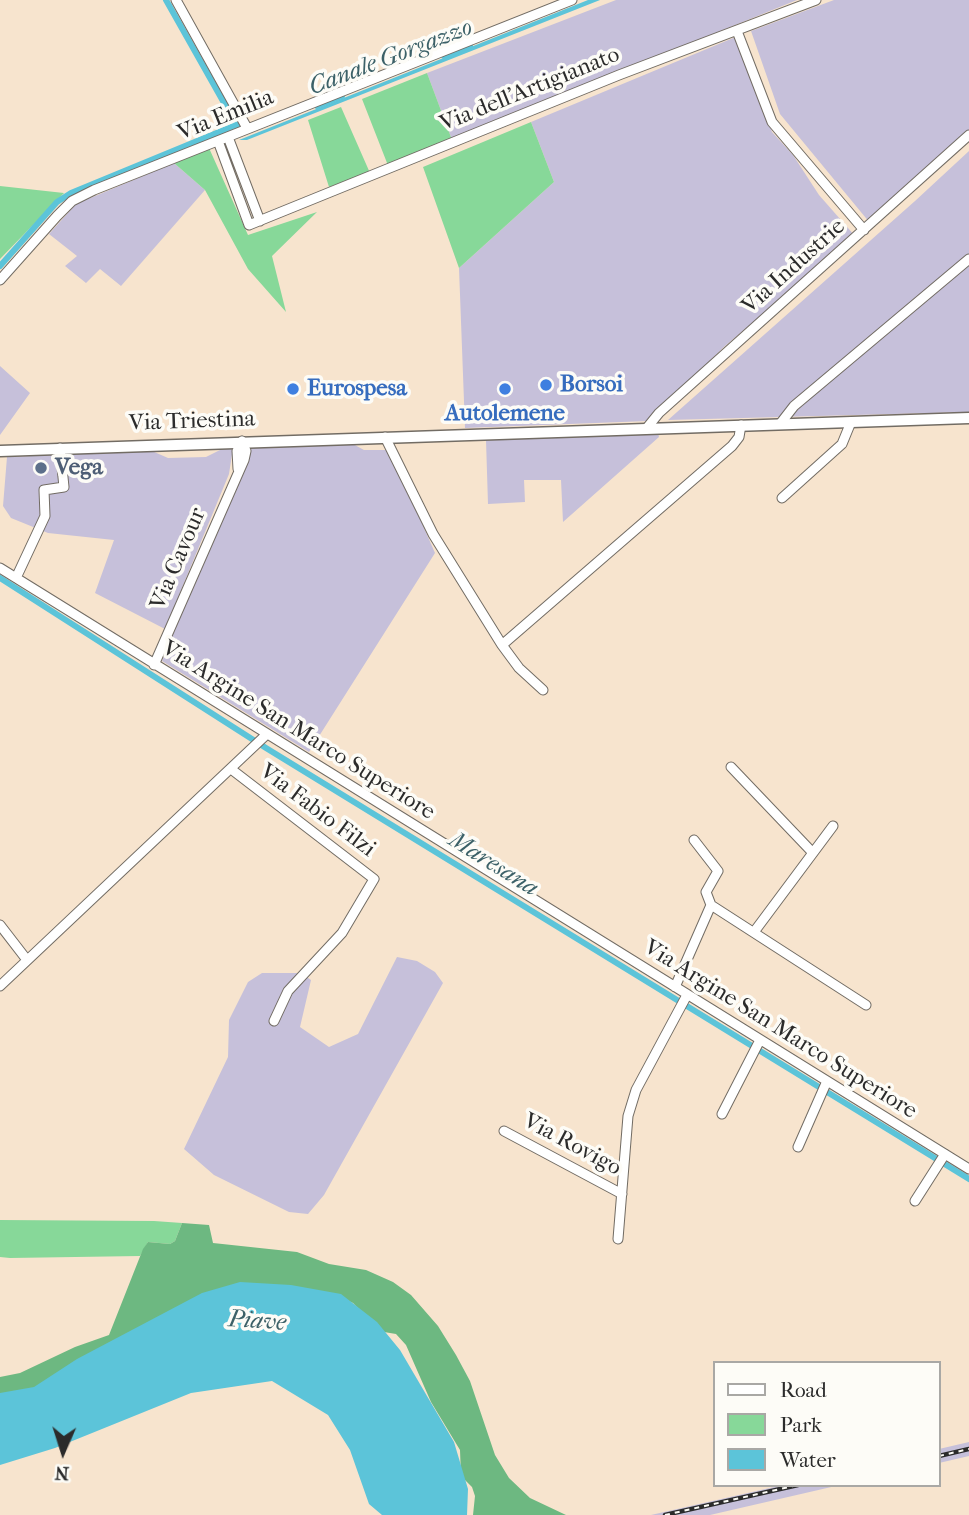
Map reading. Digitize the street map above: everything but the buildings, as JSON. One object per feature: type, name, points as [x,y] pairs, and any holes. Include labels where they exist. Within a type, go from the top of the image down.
[{"type":"main road","name":"Via Triestina","points":[[0,448],[31,450],[242,440],[969,418]]},
{"type":"street","points":[[176,0],[238,132],[260,222],[249,225],[218,141]]},
{"type":"street","name":"Via Emilia","points":[[0,280],[72,201],[238,132],[572,0]]},
{"type":"street","name":"Via dell'Artigianato","points":[[260,222],[619,75],[816,0]]},
{"type":"street","points":[[737,31],[772,122],[864,230]]},
{"type":"street","name":"Via Industrie","points":[[646,429],[659,413],[969,135]]},
{"type":"street","points":[[780,424],[794,406],[969,259]]},
{"type":"street","points":[[782,498],[842,444],[851,422]]},
{"type":"street","points":[[502,645],[732,446],[739,437],[741,425]]},
{"type":"street","points":[[385,437],[433,534],[502,645],[519,668],[543,690]]},
{"type":"street","name":"Via Cavour","points":[[154,665],[239,468],[237,452],[242,440]]},
{"type":"street","points":[[16,578],[44,516],[44,490],[64,487],[60,448]]},
{"type":"street","name":"Via Argine San Marco Superiore","points":[[0,568],[265,735],[675,987],[686,997],[969,1169]]},
{"type":"street","name":"Via Fabio Filzi","points":[[0,986],[265,735]]},
{"type":"street","points":[[731,767],[813,853]]},
{"type":"street","name":"Via Fabio Filzi","points":[[231,769],[374,879],[342,933],[288,990],[274,1021]]},
{"type":"street","points":[[754,932],[833,827]]},
{"type":"street","points":[[694,840],[718,871],[706,892],[711,905],[866,1005]]},
{"type":"street","points":[[675,987],[711,905]]},
{"type":"street","points":[[0,925],[27,960]]},
{"type":"street","name":"Via Rovigo","points":[[618,1239],[627,1129],[636,1090],[686,997]]},
{"type":"street","points":[[722,1114],[759,1041]]},
{"type":"street","points":[[798,1147],[826,1083]]},
{"type":"street","name":"Via Rovigo","points":[[504,1130],[622,1194]]},
{"type":"street","points":[[915,1201],[944,1156]]},
{"type":"shaded area","points":[[616,0],[797,0],[452,140],[427,73]]},
{"type":"shaded area","points":[[834,0],[969,0],[969,134],[870,223],[780,114],[751,31]]},
{"type":"shaded area","points":[[738,36],[772,132],[793,155],[819,195],[855,236],[725,346],[648,421],[465,428],[459,268],[554,182],[531,122]]},
{"type":"shaded area","points":[[969,151],[969,412],[668,420],[915,201]]},
{"type":"shaded area","points":[[174,163],[205,190],[121,286],[100,269],[86,283],[65,266],[77,256],[49,234],[76,204]]},
{"type":"shaded area","points":[[0,366],[30,393],[0,435]]},
{"type":"shaded area","points":[[658,433],[659,437],[563,522],[561,480],[524,480],[525,502],[488,504],[486,440]]},
{"type":"shaded area","points":[[353,444],[364,450],[390,450],[435,553],[309,752],[162,661],[238,477],[242,448]]},
{"type":"shaded area","points":[[233,448],[229,474],[165,629],[95,593],[114,540],[48,533],[11,518],[3,506],[7,457],[152,451],[168,458],[206,457],[222,449]]},
{"type":"shaded area","points":[[397,957],[417,961],[435,972],[443,983],[324,1195],[308,1214],[289,1212],[214,1175],[184,1149],[228,1057],[229,1020],[248,982],[262,973],[301,973],[311,980],[300,1027],[329,1047],[358,1034]]},
{"type":"shaded area","points":[[969,1442],[969,1456],[941,1463],[941,1449]]},
{"type":"shaded area","points":[[774,1487],[831,1487],[710,1515],[651,1515]]},
{"type":"green space","points":[[427,73],[452,140],[389,168],[362,99]]},
{"type":"green space","points":[[341,107],[370,173],[329,187],[308,120]]},
{"type":"green space","points":[[531,122],[554,182],[459,268],[423,167]]},
{"type":"green space","points":[[209,148],[248,235],[317,212],[272,256],[286,312],[248,269],[205,190],[174,163]]},
{"type":"green space","points":[[0,186],[64,193],[0,259]]},
{"type":"green space","points":[[0,1220],[182,1223],[175,1241],[170,1244],[148,1242],[140,1256],[10,1258],[0,1257]]},
{"type":"green space","points":[[182,1223],[209,1225],[213,1243],[297,1252],[329,1264],[366,1270],[393,1282],[411,1295],[438,1326],[470,1381],[495,1455],[509,1478],[530,1498],[566,1515],[473,1515],[475,1496],[472,1487],[461,1476],[460,1450],[431,1402],[406,1345],[396,1334],[384,1332],[373,1324],[353,1303],[337,1296],[54,1387],[0,1397],[0,1377],[20,1373],[75,1347],[109,1335],[143,1249],[148,1242],[170,1244],[175,1241]]},
{"type":"water","points":[[588,0],[600,0],[247,140],[239,140]]},
{"type":"water","name":"Piave","points":[[240,1282],[291,1285],[341,1294],[377,1322],[400,1350],[454,1442],[468,1489],[467,1515],[382,1515],[369,1504],[350,1450],[328,1415],[272,1381],[191,1393],[55,1448],[0,1465],[0,1393],[34,1387],[77,1359],[202,1293]]},
{"type":"waterway","points":[[166,0],[241,133]]},
{"type":"waterway","name":"Canale Gorgazzo","points":[[444,56],[470,46]]},
{"type":"waterway","name":"Canale Gorgazzo","points":[[317,106],[342,96]]},
{"type":"waterway","points":[[0,266],[57,202],[71,193],[236,125]]},
{"type":"waterway","name":"Maresana","points":[[0,578],[266,748],[969,1179]]},
{"type":"railway","points":[[941,1456],[969,1449]]},
{"type":"railway","points":[[665,1515],[789,1487]]},
{"type":"place","name":"Borsoi","points":[[546,385]]},
{"type":"place","name":"Eurospesa","points":[[293,389]]},
{"type":"place","name":"Autolemene","points":[[505,389]]},
{"type":"place","name":"Vega","points":[[41,468]]}]
